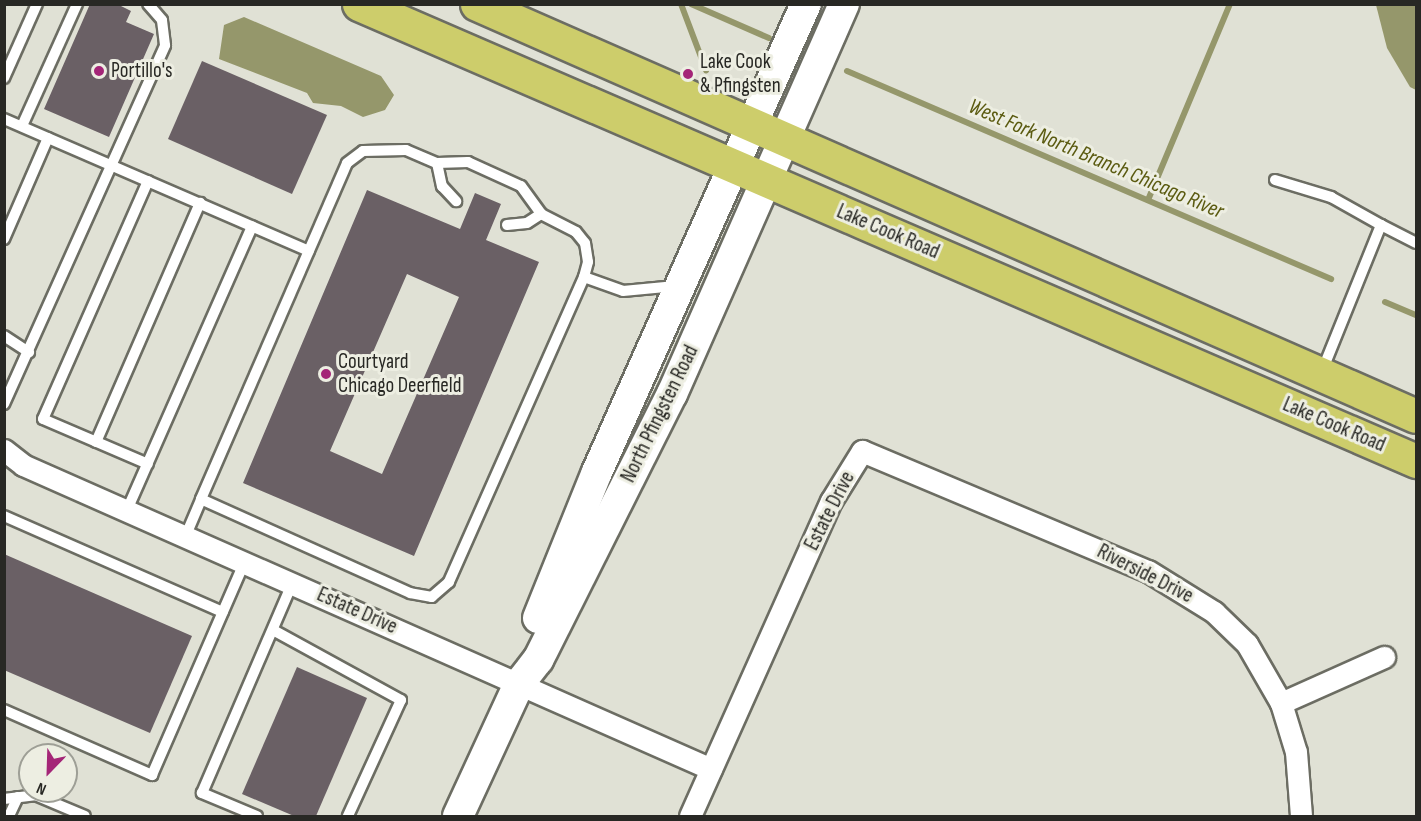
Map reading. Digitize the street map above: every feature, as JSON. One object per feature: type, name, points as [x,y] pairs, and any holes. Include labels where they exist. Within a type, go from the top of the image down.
[{"type":"main road","name":"Lake Cook Road","points":[[359,4],[1416,461]]},
{"type":"main road","name":"Lake Cook Road","points":[[477,4],[785,136],[1416,416]]},
{"type":"street","name":"North Pfingsten Road","points":[[519,684],[524,654],[597,472],[806,5]]},
{"type":"street","name":"North Pfingsten Road","points":[[458,816],[519,684],[538,660],[672,394],[841,12]]},
{"type":"street","name":"Estate Drive","points":[[690,816],[831,501],[862,451]]},
{"type":"street","name":"Riverside Drive","points":[[862,451],[1168,581],[1214,612],[1247,644],[1281,703],[1296,752],[1301,816]]},
{"type":"street","name":"Estate Drive","points":[[6,457],[294,582],[711,769]]},
{"type":"street","points":[[1281,703],[1384,657]]},
{"type":"lane","points":[[4,78],[37,4]]},
{"type":"lane","points":[[22,126],[77,4]]},
{"type":"lane","points":[[4,404],[165,45],[162,20],[148,4]]},
{"type":"lane","points":[[4,119],[309,251]]},
{"type":"lane","points":[[4,239],[48,138]]},
{"type":"lane","points":[[186,535],[201,499],[347,163],[363,151],[406,150],[437,163],[468,162],[520,186],[542,214],[576,232],[585,243],[588,262],[584,277],[449,582],[432,597],[410,593],[201,499]]},
{"type":"lane","points":[[437,163],[442,186],[456,201]]},
{"type":"lane","points":[[1275,180],[1331,197],[1416,243]]},
{"type":"lane","points":[[148,181],[43,419],[148,464]]},
{"type":"lane","points":[[96,442],[200,203]]},
{"type":"lane","points":[[507,225],[527,223],[542,214]]},
{"type":"lane","points":[[1321,374],[1381,225]]},
{"type":"lane","points":[[128,510],[252,226]]},
{"type":"lane","points":[[584,277],[623,291],[679,285]]},
{"type":"lane","points":[[4,336],[29,352]]},
{"type":"lane","points":[[4,516],[223,612]]},
{"type":"lane","points":[[4,710],[152,775],[245,561]]},
{"type":"lane","points":[[257,816],[202,794],[294,582]]},
{"type":"lane","points":[[273,630],[401,700],[348,816]]},
{"type":"lane","points":[[4,799],[18,797]]},
{"type":"lane","points":[[9,816],[18,797]]},
{"type":"lane","points":[[54,803],[85,816]]},
{"type":"shaded area","points":[[1376,5],[1416,5],[1416,90],[1410,87],[1387,48]]},
{"type":"shaded area","points":[[244,17],[381,76],[394,95],[385,110],[363,117],[341,106],[313,103],[307,93],[219,59],[224,25]]},
{"type":"building","name":"Portillo's","points":[[90,4],[117,4],[131,11],[126,22],[154,34],[109,137],[44,109]]},
{"type":"building","points":[[202,61],[327,115],[292,194],[168,139]]},
{"type":"building","name":"Courtyard Chicago Deerfield","points":[[367,190],[460,229],[475,193],[501,204],[486,240],[539,262],[414,556],[243,483]],"holes":[[[407,274],[459,297],[382,474],[330,451]]]},
{"type":"building","points":[[4,554],[192,636],[150,733],[4,670]]},
{"type":"building","points":[[297,667],[367,698],[316,816],[294,816],[242,794]]},
{"type":"waterway","points":[[681,4],[706,70]]},
{"type":"waterway","name":"West Fork North Branch Chicago River","points":[[691,4],[769,38]]},
{"type":"waterway","points":[[1148,200],[1230,4]]},
{"type":"waterway","name":"West Fork North Branch Chicago River","points":[[847,71],[1331,279]]},
{"type":"waterway","name":"West Fork North Branch Chicago River","points":[[1385,302],[1416,315]]},
{"type":"place","name":"Portillo's","points":[[99,71]]},
{"type":"place","name":"Lake Cook & Pfingsten","points":[[688,74]]},
{"type":"place","name":"Courtyard Chicago Deerfield","points":[[326,374]]}]
